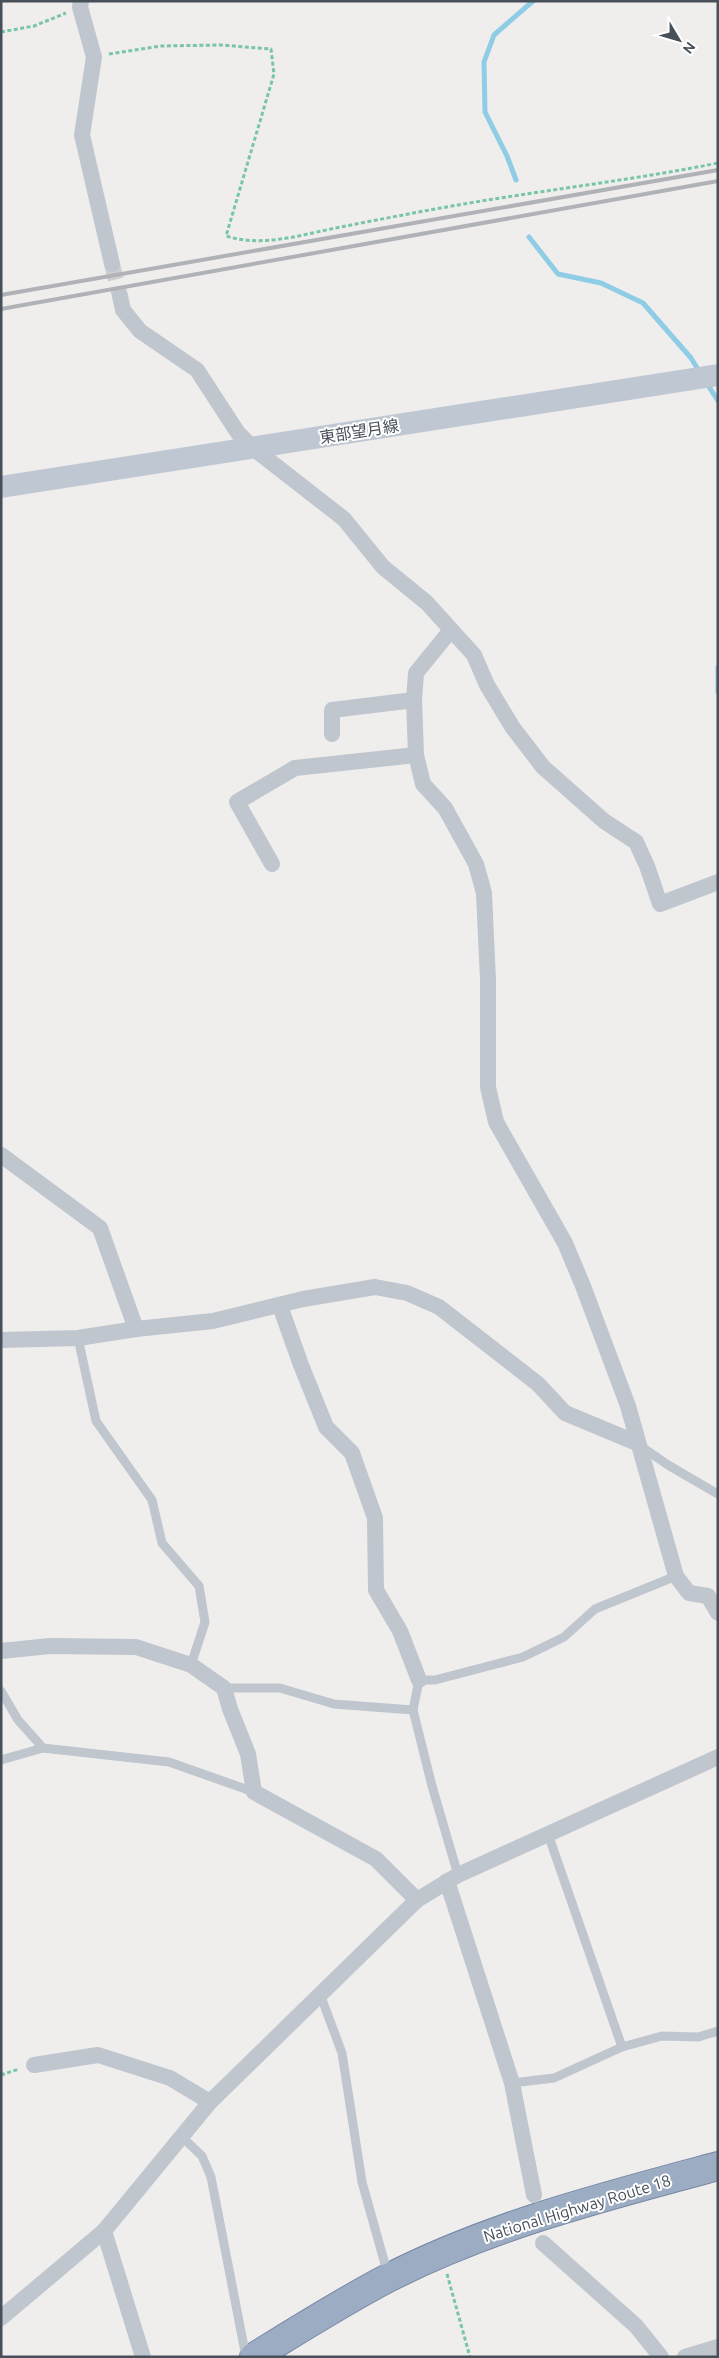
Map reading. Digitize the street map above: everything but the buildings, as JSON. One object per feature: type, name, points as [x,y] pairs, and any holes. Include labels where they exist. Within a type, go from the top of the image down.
[{"type":"highway","name":"National Highway Route 18","points":[[254,2357],[388,2278],[441,2254],[518,2223],[718,2166]]},
{"type":"main road","name":"東部望月線","points":[[1,488],[718,375]]},
{"type":"street","points":[[80,4],[94,57],[82,136],[112,264]]},
{"type":"street","points":[[120,296],[123,310],[140,331],[198,370],[238,433],[253,448],[344,519],[383,567],[427,603],[474,655],[487,685],[513,728],[543,768],[604,821],[636,842],[647,866],[660,904],[718,882]]},
{"type":"street","points":[[451,630],[416,673],[414,700],[416,755],[423,784],[445,808],[476,864],[484,893],[488,980],[488,1087],[496,1122],[565,1244],[628,1406],[676,1576],[690,1593],[713,1594],[718,1613]]},
{"type":"street","points":[[332,734],[332,710],[414,700]]},
{"type":"street","points":[[272,864],[237,802],[294,768],[416,755]]},
{"type":"street","points":[[1,1155],[100,1228],[136,1329]]},
{"type":"street","points":[[1,1340],[78,1338],[136,1329],[214,1321],[303,1299],[375,1287],[407,1293],[439,1307],[538,1384],[565,1413],[637,1443]]},
{"type":"street","points":[[280,1306],[326,1427],[352,1453],[374,1518],[376,1590],[400,1631],[419,1680]]},
{"type":"street","points":[[1,1651],[50,1646],[136,1647],[191,1665],[224,1688],[230,1709],[248,1754],[254,1792],[376,1859],[417,1900]]},
{"type":"street","points":[[1,2318],[104,2231],[210,2102],[417,1900],[453,1878],[718,1757]]},
{"type":"street","points":[[453,1878],[512,2083],[534,2195]]},
{"type":"street","points":[[34,2065],[98,2055],[170,2078],[210,2102]]},
{"type":"street","points":[[104,2231],[143,2357]]},
{"type":"street","points":[[543,2243],[636,2326],[661,2357]]},
{"type":"street","points":[[685,2357],[718,2347]]},
{"type":"lane","points":[[78,1338],[96,1421],[152,1500],[162,1543],[199,1586],[205,1622],[191,1665]]},
{"type":"lane","points":[[637,1443],[668,1465],[718,1494]]},
{"type":"lane","points":[[453,1878],[413,1710],[419,1680],[435,1680],[523,1657],[564,1638],[595,1609],[676,1576]]},
{"type":"lane","points":[[224,1688],[280,1688],[334,1704],[413,1710]]},
{"type":"lane","points":[[1,1691],[18,1720],[42,1748]]},
{"type":"lane","points":[[1,1760],[42,1748],[169,1762],[254,1792]]},
{"type":"lane","points":[[548,1834],[622,2047]]},
{"type":"lane","points":[[320,1994],[342,2053],[362,2182],[388,2278]]},
{"type":"lane","points":[[512,2083],[554,2078],[622,2047],[662,2036],[698,2037],[718,2031]]},
{"type":"lane","points":[[182,2136],[202,2156],[211,2177],[246,2357]]},
{"type":"path","points":[[1,32],[34,26],[80,4]]},
{"type":"path","points":[[94,57],[161,46],[221,45],[271,49],[274,74],[226,236],[241,240],[290,238],[331,228],[495,199],[614,182],[718,163]]},
{"type":"path","points":[[441,2254],[470,2357]]},
{"type":"waterway","points":[[516,180],[507,156],[485,112],[484,62],[494,35],[533,1]]},
{"type":"waterway","points":[[529,237],[558,274],[601,283],[643,303],[691,358],[699,371]]},
{"type":"waterway","points":[[706,382],[718,401]]},
{"type":"waterway","points":[[718,667],[718,692]]},
{"type":"tunnel","points":[[112,264],[120,296]]},
{"type":"railway","points":[[1,295],[718,170]]},
{"type":"railway","points":[[1,309],[718,181]]}]
